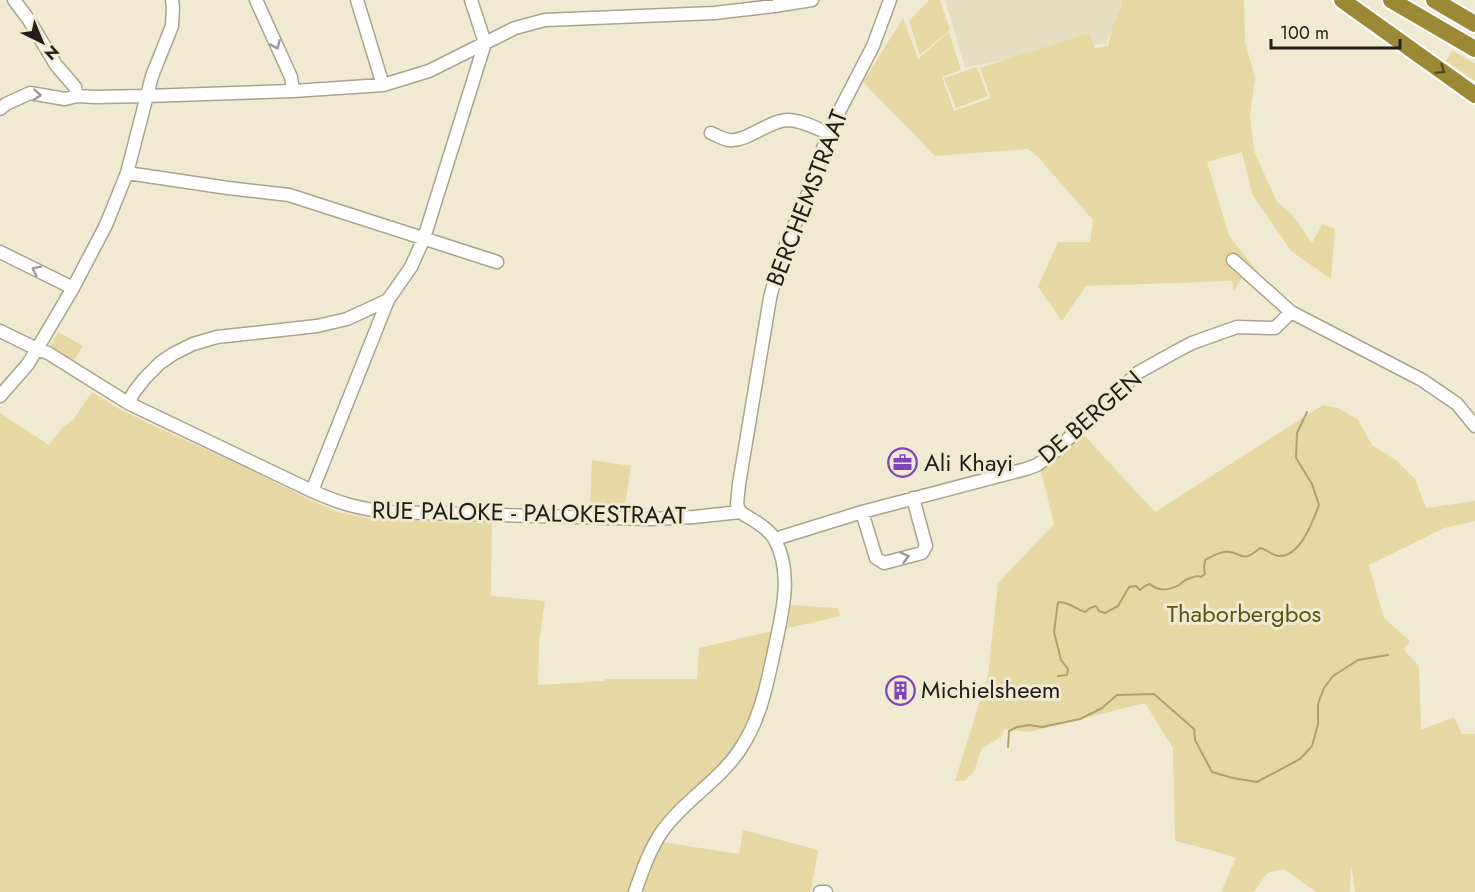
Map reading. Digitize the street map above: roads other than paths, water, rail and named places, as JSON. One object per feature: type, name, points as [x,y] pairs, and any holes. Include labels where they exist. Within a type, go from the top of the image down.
[{"type":"highway","points":[[1342,0],[1475,95]]},
{"type":"highway","points":[[1391,0],[1475,49]]},
{"type":"highway","points":[[1434,0],[1475,24]]},
{"type":"street","points":[[14,0],[56,65],[75,87],[77,96]]},
{"type":"street","points":[[0,396],[38,350],[106,225],[127,173],[152,76],[172,26],[172,0]]},
{"type":"street","points":[[256,0],[291,77],[292,91]]},
{"type":"street","points":[[357,0],[383,85]]},
{"type":"street","points":[[312,491],[388,300],[411,267],[424,238],[485,43],[471,0]]},
{"type":"street","points":[[0,109],[30,93],[65,99],[77,96],[292,91],[383,85],[429,71],[515,28],[544,20],[714,13],[812,0]]},
{"type":"street","name":"BERCHEMSTRAAT","points":[[740,512],[737,504],[740,484],[770,298],[780,259],[812,184],[828,133],[873,46],[890,0]]},
{"type":"street","points":[[711,133],[729,140],[746,136],[776,122],[788,120],[828,133]]},
{"type":"street","points":[[127,173],[289,195],[497,262]]},
{"type":"street","points":[[0,252],[73,288]]},
{"type":"street","points":[[1233,260],[1291,312],[1422,380],[1457,404],[1475,426]]},
{"type":"street","points":[[128,403],[134,392],[160,363],[194,344],[217,337],[317,326],[347,319],[388,300]]},
{"type":"street","name":"DE BERGEN","points":[[775,539],[862,512],[1004,476],[1037,465],[1052,454],[1139,372],[1192,343],[1237,327],[1275,328],[1291,312]]},
{"type":"street","name":"RUE PALOKE - PALOKESTRAAT","points":[[0,331],[53,356],[128,403],[312,491],[339,503],[361,509],[386,512],[651,519],[694,518],[740,512]]},
{"type":"street","points":[[862,512],[876,558],[884,563],[922,552],[926,546],[913,498]]},
{"type":"street","points":[[635,892],[647,860],[661,833],[720,774],[741,748],[763,703],[784,598],[783,564],[775,539],[767,529],[740,512]]},
{"type":"street","points":[[820,892],[826,892]]},
{"type":"waterway","points":[[1058,676],[1067,675],[1068,669],[1061,660],[1054,632],[1058,602],[1066,603],[1085,612],[1096,606],[1099,611],[1105,613],[1118,606],[1129,587],[1136,586],[1140,590],[1150,584],[1160,589],[1168,589],[1190,578],[1201,577],[1205,574],[1205,560],[1219,553],[1230,552],[1244,557],[1260,548],[1278,556],[1286,555],[1299,545],[1319,505],[1312,484],[1296,458],[1297,433],[1307,412]]},
{"type":"waterway","points":[[1008,747],[1009,731],[1017,727],[1029,725],[1042,727],[1080,719],[1102,708],[1117,695],[1154,694],[1194,729],[1195,740],[1212,772],[1257,782],[1300,759],[1312,746],[1318,724],[1318,704],[1324,688],[1333,676],[1358,660],[1388,655]]},
{"type":"place","name":"Ali Khayi","points":[[903,463]]},
{"type":"place","name":"Michielsheem","points":[[900,690]]},
{"type":"park label","name":"Thaborbergbos","points":[[1244,614]]}]
